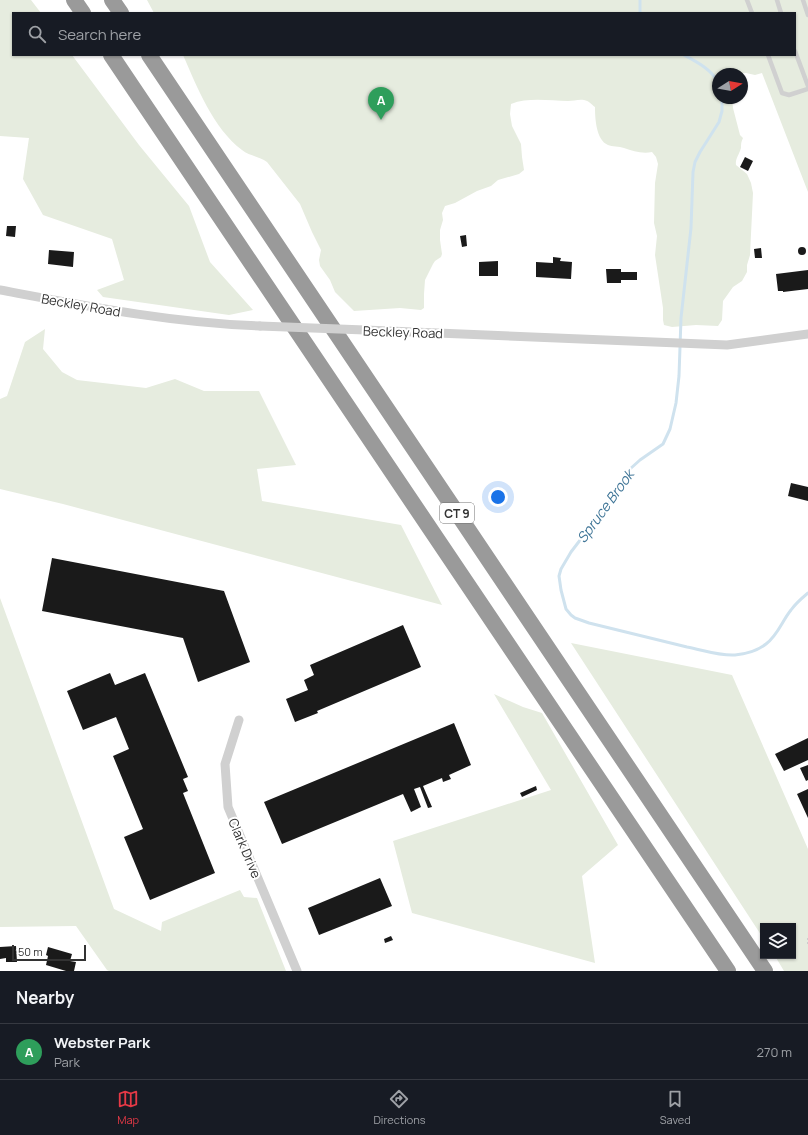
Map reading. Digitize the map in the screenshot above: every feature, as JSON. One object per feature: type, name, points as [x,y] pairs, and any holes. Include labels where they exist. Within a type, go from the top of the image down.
[{"type":"highway","points":[[74,0],[82,12]]},
{"type":"highway","points":[[112,0],[120,12]]},
{"type":"highway","name":"CT 9","points":[[112,56],[728,971]]},
{"type":"highway","name":"CT 9","points":[[150,56],[765,971]]},
{"type":"street","name":"Beckley Road","points":[[0,290],[106,310],[149,316],[207,323],[260,326],[727,345],[808,334]]},
{"type":"street","name":"Clark Drive","points":[[239,720],[225,764],[228,807],[296,971]]},
{"type":"lane","points":[[747,0],[752,12]]},
{"type":"lane","points":[[777,0],[781,12]]},
{"type":"lane","points":[[803,0],[808,15]]},
{"type":"lane","points":[[768,56],[782,93],[789,95],[808,88],[796,54]]},
{"type":"path","points":[[808,938],[808,944]]},
{"type":"shaded area","points":[[0,0],[31,0],[40,12],[12,12],[12,56],[73,56],[139,145],[189,206],[210,262],[253,310],[229,315],[103,297],[97,290],[124,280],[112,239],[43,215],[23,179],[29,138],[0,136]]},
{"type":"shaded area","points":[[147,0],[808,0],[808,192],[762,73],[755,75],[748,73],[748,68],[712,68],[712,104],[733,104],[740,135],[743,138],[736,165],[747,174],[753,193],[750,255],[747,265],[747,272],[742,281],[733,287],[723,301],[722,320],[718,326],[696,325],[672,327],[664,325],[655,255],[657,236],[654,223],[655,183],[658,164],[656,157],[652,152],[638,152],[622,147],[610,146],[604,142],[597,128],[595,107],[586,100],[532,100],[511,104],[510,114],[512,126],[521,144],[524,170],[519,174],[498,180],[491,186],[477,191],[455,203],[445,206],[442,213],[443,220],[440,230],[442,254],[441,257],[433,264],[425,280],[424,308],[421,310],[400,308],[354,311],[335,292],[330,280],[320,266],[319,260],[321,250],[300,204],[267,162],[245,152],[232,141],[214,119],[183,56],[796,56],[796,12],[153,12]]},
{"type":"shaded area","points":[[45,329],[43,349],[62,372],[77,380],[146,388],[175,379],[204,391],[259,391],[296,465],[257,469],[262,501],[401,525],[442,605],[63,504],[0,489],[0,399],[7,396],[25,342]]},
{"type":"shaded area","points":[[0,598],[114,909],[161,931],[162,922],[240,890],[244,897],[257,898],[286,971],[109,971],[76,926],[0,927]]},
{"type":"shaded area","points":[[571,643],[732,675],[808,849],[808,971],[784,971],[777,959],[796,959],[796,923],[760,923],[760,933]]},
{"type":"shaded area","points":[[494,694],[523,707],[542,713],[618,845],[582,876],[595,963],[412,913],[393,841],[551,790]]},
{"type":"building","points":[[745,157],[753,161],[748,171],[740,167]]},
{"type":"building","points":[[7,226],[16,226],[15,237],[6,236]]},
{"type":"building","points":[[466,235],[467,246],[462,247],[460,236]]},
{"type":"building","points":[[800,247],[804,247],[806,251],[804,255],[800,255],[798,253],[798,249]]},
{"type":"building","points":[[761,248],[762,258],[755,258],[754,249]]},
{"type":"building","points":[[49,250],[74,252],[73,267],[48,264]]},
{"type":"building","points":[[553,257],[561,258],[560,261],[572,262],[571,279],[536,277],[536,262],[553,263]]},
{"type":"building","points":[[498,261],[498,276],[479,276],[479,262]]},
{"type":"building","points":[[606,269],[621,269],[621,272],[637,272],[637,280],[621,280],[621,283],[607,283]]},
{"type":"building","points":[[808,270],[808,289],[783,292],[778,291],[776,274]]},
{"type":"building","points":[[791,483],[808,487],[808,501],[788,496]]},
{"type":"building","points":[[52,558],[224,591],[250,662],[198,682],[183,638],[42,611]]},
{"type":"building","points":[[403,625],[421,667],[317,711],[318,713],[295,722],[286,699],[308,690],[304,680],[314,675],[310,665]]},
{"type":"building","points":[[110,673],[115,685],[145,673],[188,777],[183,779],[188,791],[183,793],[215,873],[150,900],[124,837],[143,829],[113,756],[129,749],[116,717],[83,730],[67,691]]},
{"type":"building","points":[[454,723],[471,765],[449,775],[451,779],[443,782],[442,778],[423,786],[432,807],[428,808],[420,787],[414,789],[421,807],[411,812],[403,794],[282,844],[264,802]]},
{"type":"building","points":[[808,738],[808,760],[784,771],[775,754]]},
{"type":"building","points":[[808,765],[808,780],[806,781],[800,768]]},
{"type":"building","points":[[536,786],[537,790],[522,797],[520,793]]},
{"type":"building","points":[[808,789],[808,818],[797,794]]},
{"type":"building","points":[[380,878],[392,906],[319,935],[308,908]]},
{"type":"building","points":[[391,936],[393,940],[385,943],[384,939]]},
{"type":"building","points":[[16,946],[17,962],[6,962],[6,958],[0,959],[0,947]]},
{"type":"building","points":[[48,947],[72,954],[70,961],[76,962],[74,971],[66,971],[46,965]]},
{"type":"waterway","name":"Spruce Brook","points":[[640,0],[640,12]]},
{"type":"waterway","name":"Spruce Brook","points":[[686,56],[699,63],[712,73]]},
{"type":"waterway","name":"Spruce Brook","points":[[722,104],[719,122],[700,152],[695,162],[693,172],[691,228],[681,318],[679,376],[676,403],[670,429],[663,444],[630,469],[616,493],[571,552],[561,569],[559,576],[561,590],[566,609],[575,618],[589,623],[687,647],[717,654],[729,655],[739,655],[751,652],[766,644],[777,632],[793,607],[808,593]]},
{"type":"place","name":"Webster Park","points":[[381,120]]}]
